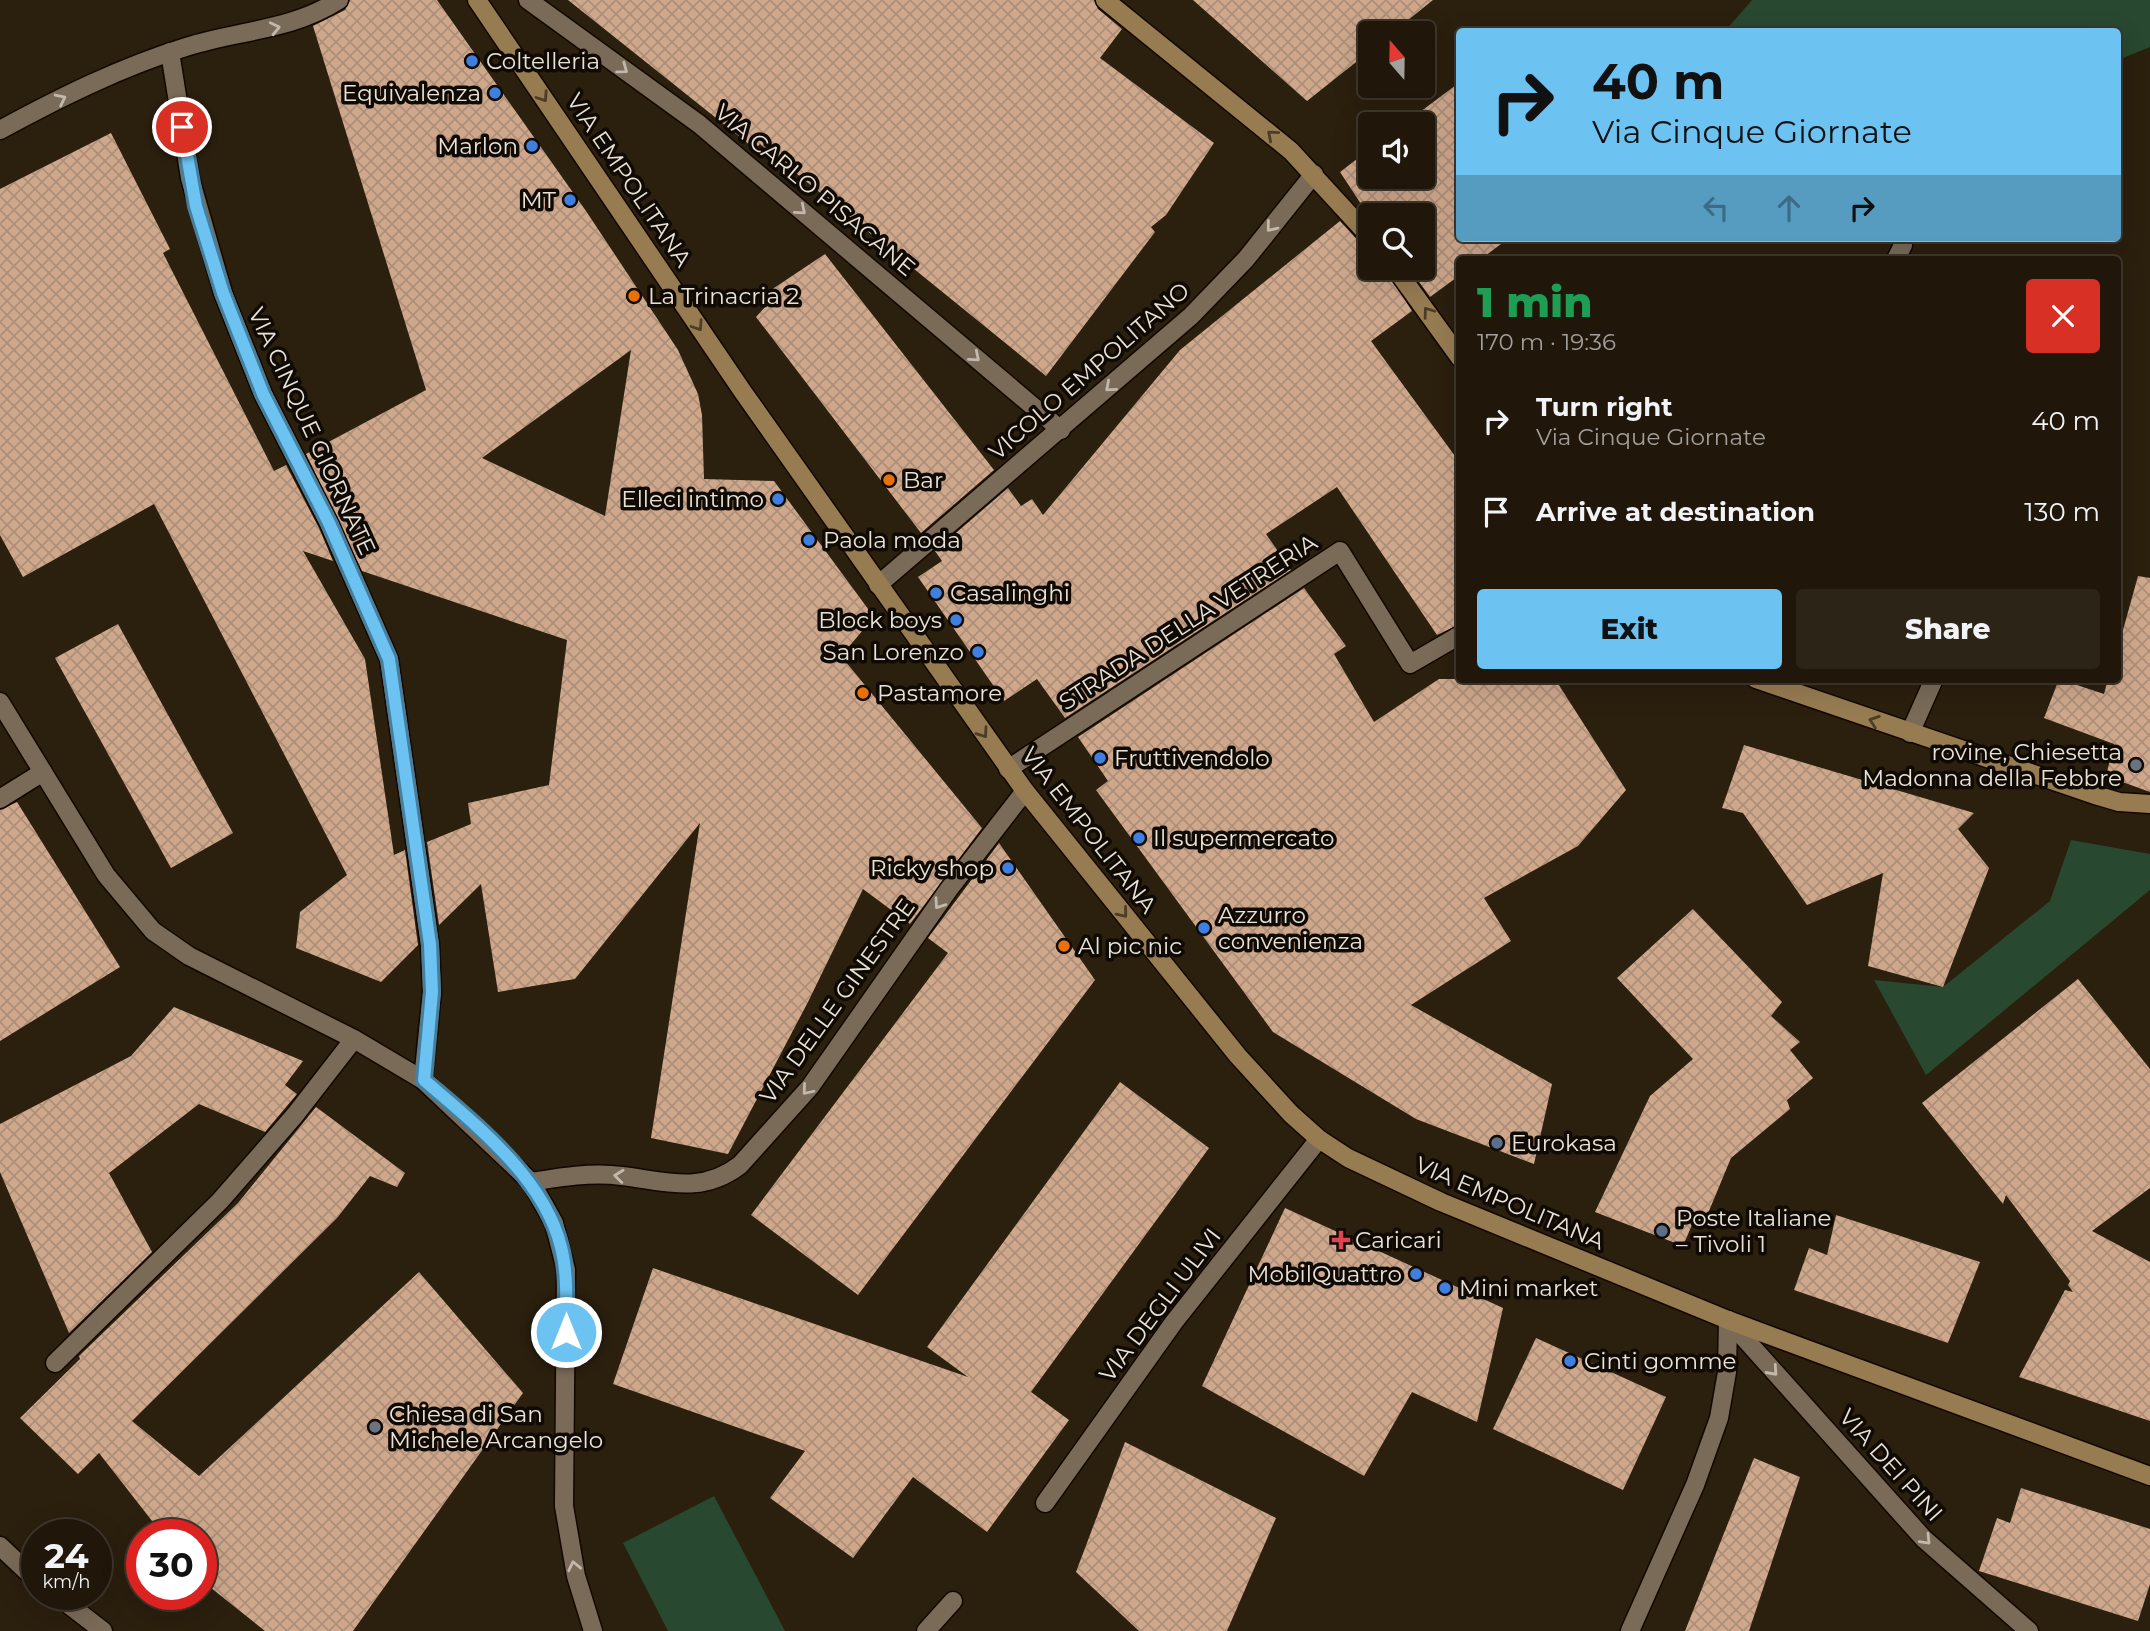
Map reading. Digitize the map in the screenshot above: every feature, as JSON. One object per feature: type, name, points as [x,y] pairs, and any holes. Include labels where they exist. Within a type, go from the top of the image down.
[{"type":"main road","name":"VIA EMPOLITANA","points":[[477,0],[878,585],[1008,769],[1238,1056],[1291,1114],[1319,1139],[1349,1158],[1430,1197],[1728,1320],[2150,1476]]},
{"type":"main road","points":[[1105,0],[1266,130],[1314,174],[1358,224]]},
{"type":"main road","points":[[1404,280],[1456,352]]},
{"type":"main road","points":[[1767,683],[2095,795],[2119,802],[2150,804]]},
{"type":"street","points":[[0,130],[100,80],[170,52],[287,25],[339,0]]},
{"type":"street","name":"VIA CARLO PISACANE","points":[[528,0],[698,124],[1061,430]]},
{"type":"street","name":"VIA CINQUE GIORNATE","points":[[170,52],[192,187],[223,293],[263,394],[329,523],[389,659],[430,944],[432,992],[424,1080]]},
{"type":"street","name":"VICOLO EMPOLITANO","points":[[878,585],[1061,430],[1200,307],[1246,258],[1314,174]]},
{"type":"street","name":"STRADA DELLA VETRERIA","points":[[1008,769],[1340,551],[1410,664],[1456,637]]},
{"type":"street","points":[[1910,733],[1932,683]]},
{"type":"street","points":[[0,702],[121,896],[153,931],[189,956],[354,1040],[424,1080],[531,1182],[554,1223],[566,1270],[564,1506],[576,1576],[593,1631]]},
{"type":"street","points":[[0,799],[43,772]]},
{"type":"street","name":"VIA DELLE GINESTRE","points":[[531,1182],[588,1175],[621,1176],[658,1184],[701,1182],[729,1174],[810,1087],[949,889],[1025,791]]},
{"type":"street","points":[[55,1363],[181,1243],[243,1176],[354,1040]]},
{"type":"street","name":"VIA DEGLI ULIVI","points":[[1045,1503],[1174,1322],[1319,1139]]},
{"type":"street","points":[[1630,1631],[1695,1485],[1718,1418],[1727,1372],[1728,1320]]},
{"type":"street","name":"VIA DEI PINI","points":[[1728,1320],[1924,1539],[2029,1631]]},
{"type":"street","points":[[0,1546],[21,1566]]},
{"type":"street","points":[[926,1631],[953,1601]]},
{"type":"street","points":[[76,1610],[103,1631]]},
{"type":"green space","points":[[1752,0],[2150,0],[2150,47],[2121,59],[2121,28],[1728,28]]},
{"type":"green space","points":[[2071,840],[2150,854],[2150,890],[1926,1075],[1874,980],[1943,987],[2050,901]]},
{"type":"green space","points":[[714,1496],[785,1631],[668,1631],[623,1543]]},
{"type":"building","points":[[350,0],[437,0],[586,211],[678,350],[698,394],[702,415],[704,479],[774,481],[874,617],[841,656],[982,828],[910,924],[863,889],[808,1002],[728,1154],[651,1138],[700,823],[575,979],[498,992],[481,884],[439,925],[427,842],[471,824],[468,803],[549,785],[567,640],[362,571],[306,454],[426,390],[313,26],[345,10]],"holes":[[[631,350],[605,516],[482,458]]]},
{"type":"building","points":[[568,0],[1094,0],[1098,9],[1122,29],[1100,58],[1214,143],[1166,215],[1151,227],[1155,232],[1046,376],[760,144],[755,149]]},
{"type":"building","points":[[1193,0],[1433,0],[1407,21],[1358,21],[1358,61],[1307,101]]},
{"type":"building","points":[[1456,85],[1456,242],[1504,242],[1485,256],[1456,256],[1456,278],[1430,297],[1418,280],[1435,280],[1435,203],[1360,203],[1340,172],[1358,158],[1358,189],[1435,189],[1435,112],[1420,112]]},
{"type":"building","points":[[111,133],[170,249],[163,253],[274,471],[286,465],[319,528],[333,561],[303,551],[365,659],[394,855],[405,850],[418,945],[381,982],[296,948],[300,912],[347,875],[154,504],[23,577],[0,535],[0,189]]},
{"type":"building","points":[[1340,221],[1358,241],[1358,280],[1392,280],[1412,311],[1371,341],[1456,458],[1456,626],[1437,635],[1337,487],[1266,534],[1291,570],[1065,718],[1037,679],[1004,701],[918,577],[942,561],[935,551],[1008,488],[1021,506],[1032,499],[1043,515],[1180,350]]},
{"type":"building","points":[[825,254],[994,470],[921,533],[756,317],[766,306],[759,298]]},
{"type":"building","points":[[2138,576],[2150,578],[2150,792],[2106,776],[2114,744],[2044,718],[2057,683],[2071,683],[2104,694],[2107,683],[2121,683],[2121,637]]},
{"type":"building","points":[[1304,588],[1346,646],[1334,654],[1374,722],[1439,679],[1456,679],[1456,683],[1558,683],[1626,790],[1578,846],[1484,898],[1511,941],[1411,1005],[1552,1084],[1534,1164],[1416,1119],[1273,1032],[1096,790],[1108,781],[1078,737]]},
{"type":"building","points":[[118,624],[233,833],[171,868],[55,658]]},
{"type":"building","points":[[1744,745],[1974,813],[1958,829],[1989,868],[1943,987],[1868,966],[1883,873],[1807,905],[1743,813],[1722,808]]},
{"type":"building","points":[[17,802],[120,967],[0,1041],[0,810]]},
{"type":"building","points":[[999,843],[1095,980],[858,1295],[751,1215],[948,953],[928,938]]},
{"type":"building","points":[[1693,909],[1782,1002],[1771,1016],[1800,1042],[1790,1050],[1813,1078],[1787,1100],[1790,1109],[1731,1158],[1704,1223],[1694,1220],[1683,1246],[1595,1212],[1650,1096],[1693,1059],[1617,978]]},
{"type":"building","points":[[2078,979],[2150,1069],[2150,1188],[2092,1231],[2150,1262],[2150,1421],[2019,1377],[2065,1290],[2073,1292],[2068,1285],[2070,1281],[2006,1195],[2003,1204],[1922,1103]]},
{"type":"building","points":[[174,1007],[303,1061],[285,1085],[297,1094],[265,1132],[199,1104],[109,1173],[152,1252],[69,1333],[0,1172],[0,1124],[131,1056]]},
{"type":"building","points":[[1120,1082],[1209,1148],[1031,1392],[1069,1420],[987,1532],[913,1477],[853,1558],[770,1498],[805,1451],[613,1384],[653,1268],[968,1377],[927,1347]]},
{"type":"building","name":"Chiesa di San Michele Arcangelo","points":[[316,1107],[405,1173],[397,1187],[370,1176],[337,1218],[132,1421],[199,1476],[419,1272],[523,1393],[353,1631],[265,1631],[217,1593],[217,1519],[151,1519],[99,1453],[78,1474],[20,1418],[80,1359],[79,1356],[238,1203]]},
{"type":"building","points":[[1285,1208],[1503,1308],[1477,1422],[1412,1392],[1364,1476],[1202,1386]]},
{"type":"building","points":[[1836,1215],[1980,1262],[1948,1343],[1794,1290],[1809,1248],[1827,1255]]},
{"type":"building","points":[[1536,1338],[1666,1397],[1623,1490],[1493,1429]]},
{"type":"building","points":[[1125,1442],[1276,1518],[1227,1631],[1139,1631],[1076,1572]]},
{"type":"building","points":[[1754,1458],[1800,1477],[1749,1631],[1685,1631]]},
{"type":"building","points":[[2021,1488],[2150,1529],[2150,1584],[2138,1621],[1979,1571],[1997,1518],[2010,1523]]},
{"type":"place","name":"Coltelleria","points":[[472,61]]},
{"type":"place","name":"Equivalenza","points":[[495,93]]},
{"type":"place","name":"Marlon","points":[[532,146]]},
{"type":"place","name":"MT","points":[[570,200]]},
{"type":"place","name":"La Trinacria 2","points":[[634,296]]},
{"type":"place","name":"Bar","points":[[889,480]]},
{"type":"place","name":"Elleci intimo","points":[[778,499]]},
{"type":"place","name":"Paola moda","points":[[809,540]]},
{"type":"place","name":"Casalinghi","points":[[936,593]]},
{"type":"place","name":"Block boys","points":[[956,620]]},
{"type":"place","name":"San Lorenzo","points":[[978,652]]},
{"type":"place","name":"Pastamore","points":[[863,693]]},
{"type":"place","name":"Fruttivendolo","points":[[1100,758]]},
{"type":"place","name":"rovine, Chiesetta Madonna della Febbre","points":[[2136,765]]},
{"type":"place","name":"Il supermercato","points":[[1139,838]]},
{"type":"place","name":"Ricky shop","points":[[1008,868]]},
{"type":"place","name":"Azzurro convenienza","points":[[1204,928]]},
{"type":"place","name":"Al pic nic","points":[[1064,946]]},
{"type":"place","name":"Eurokasa","points":[[1497,1143]]},
{"type":"place","name":"Poste Italiane – Tivoli 1","points":[[1662,1231]]},
{"type":"place","name":"Caricari","points":[[1341,1240]]},
{"type":"place","name":"MobilQuattro","points":[[1416,1274]]},
{"type":"place","name":"Mini market","points":[[1445,1288]]},
{"type":"place","name":"Cinti gomme","points":[[1570,1361]]},
{"type":"place","name":"Chiesa di San Michele Arcangelo","points":[[375,1427]]},
{"type":"route","points":[[182,127],[196,206],[223,293],[263,394],[329,523],[389,659],[430,944],[432,992],[424,1080],[531,1182],[544,1204],[554,1223],[566,1270],[566,1332]]}]
